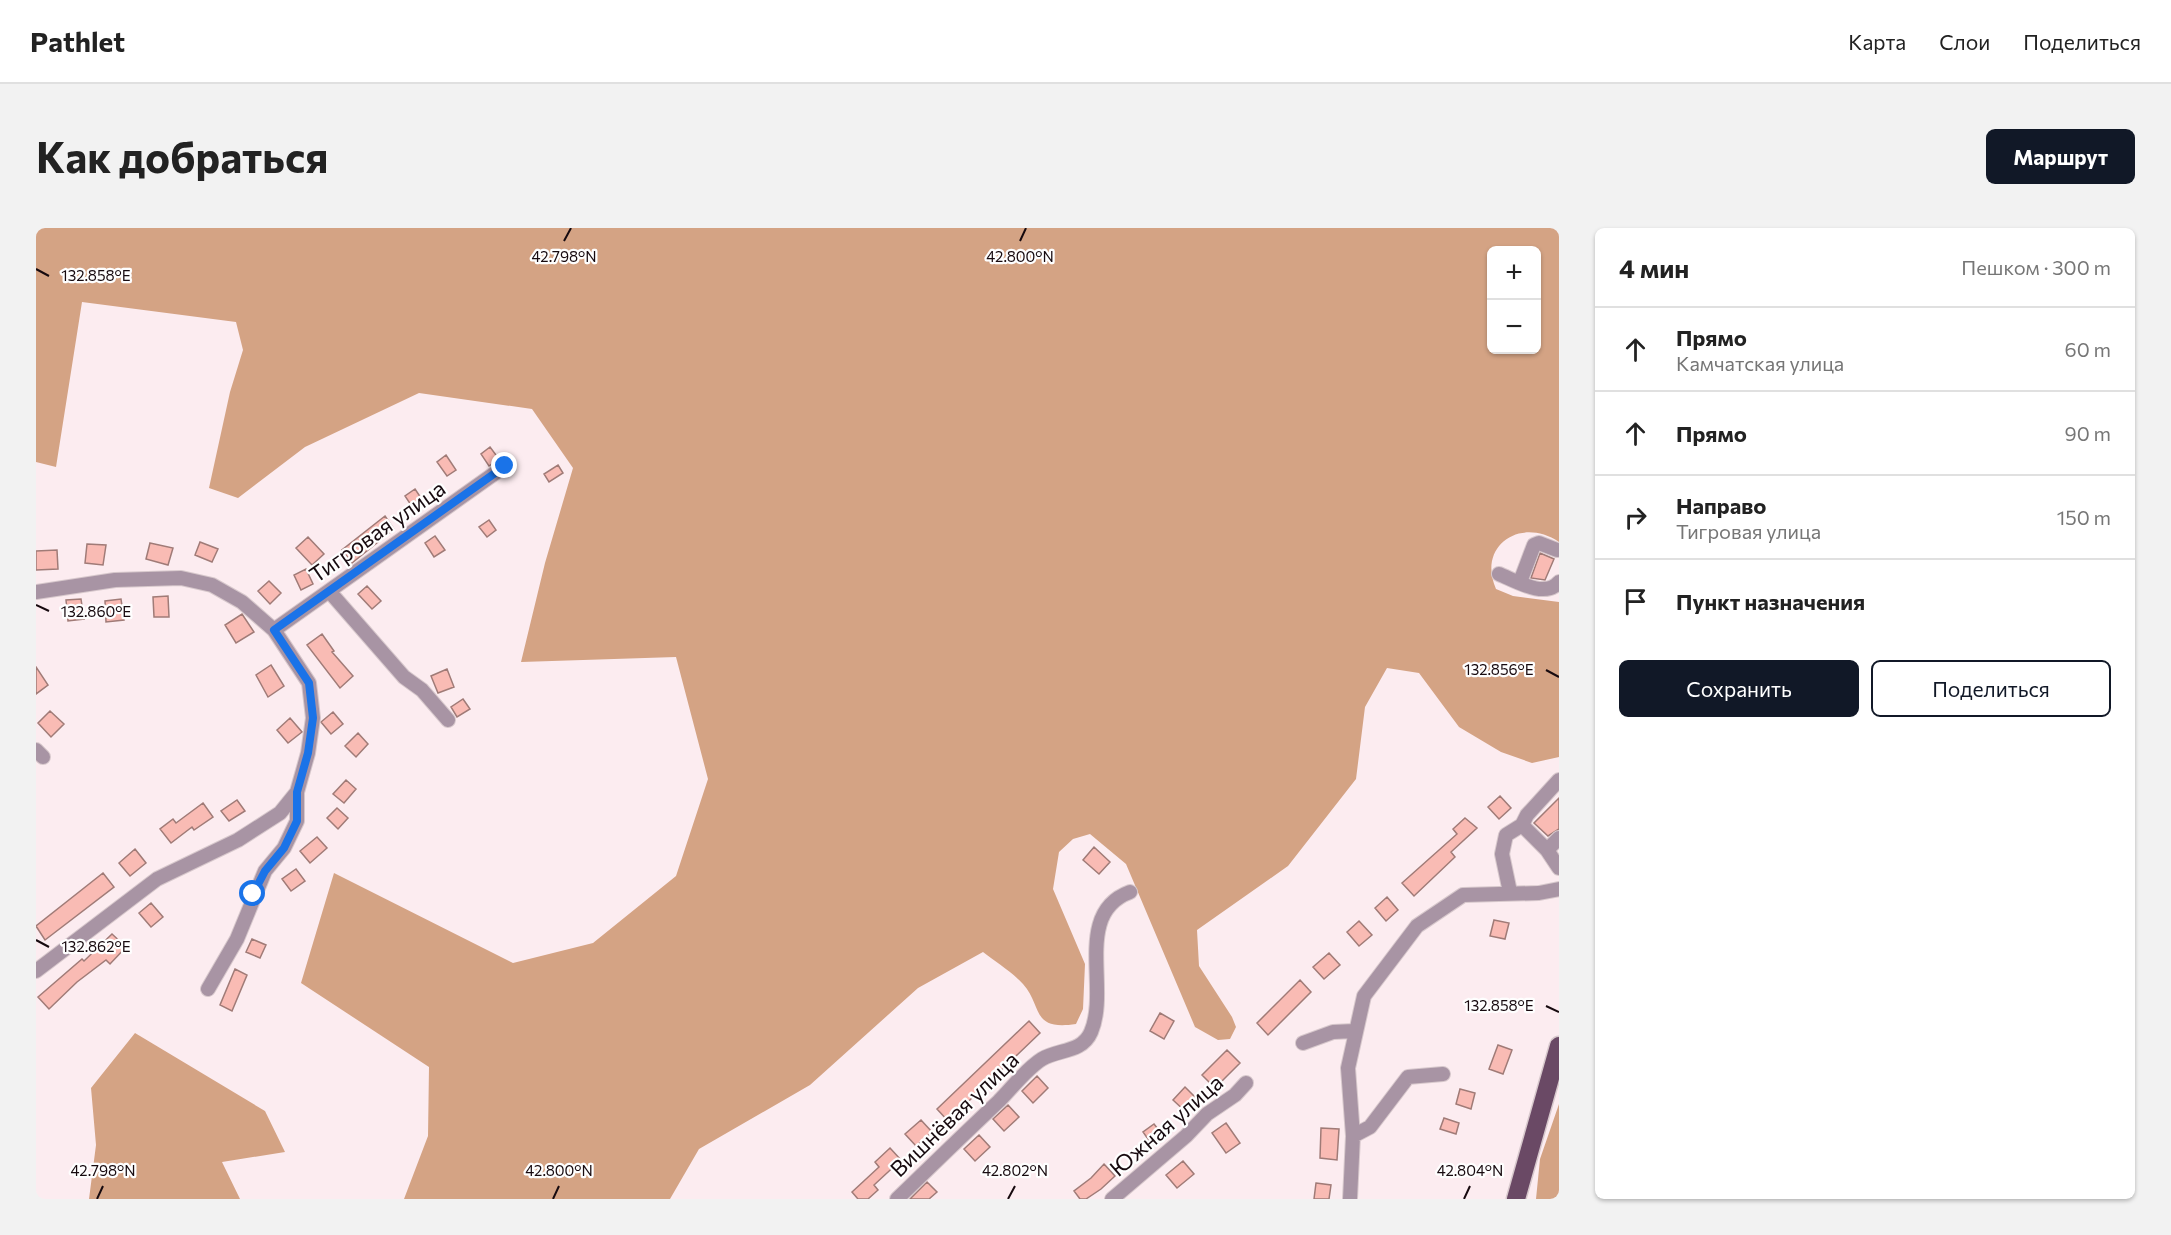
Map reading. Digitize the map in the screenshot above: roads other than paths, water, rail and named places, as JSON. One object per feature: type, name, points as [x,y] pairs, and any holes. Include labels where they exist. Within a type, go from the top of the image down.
[{"type":"main road","points":[[1516,1199],[1559,1046]]},
{"type":"street","name":"Тигровая улица","points":[[274,630],[505,466]]},
{"type":"street","points":[[1520,582],[1534,545],[1539,543],[1557,550]]},
{"type":"street","points":[[1499,574],[1543,591],[1555,587],[1559,582]]},
{"type":"street","points":[[36,592],[115,580],[181,578],[212,585],[242,602],[274,630],[309,683],[313,718],[308,753],[297,792],[297,821],[284,848],[265,871],[237,939],[208,989]]},
{"type":"street","points":[[329,591],[404,677],[423,690],[448,720]]},
{"type":"street","points":[[1510,892],[1502,854],[1506,835],[1522,825],[1527,815],[1559,780]]},
{"type":"street","points":[[36,971],[157,879],[238,840],[280,813],[297,792]]},
{"type":"street","points":[[1522,825],[1547,850],[1559,868]]},
{"type":"street","points":[[1547,850],[1559,838]]},
{"type":"street","points":[[1350,1199],[1353,1136],[1348,1068],[1354,1032],[1364,996],[1417,926],[1463,895],[1539,893],[1559,889]]},
{"type":"street","name":"Вишнёвая улица","points":[[897,1199],[1042,1059],[1084,1044],[1091,1032],[1096,1013],[1098,936],[1103,910],[1116,897],[1130,892]]},
{"type":"street","points":[[1302,1043],[1333,1032],[1354,1032]]},
{"type":"street","points":[[1353,1136],[1370,1127],[1408,1077],[1443,1074]]},
{"type":"street","name":"Южная улица","points":[[1112,1199],[1186,1136],[1207,1114],[1235,1095],[1246,1083]]}]
